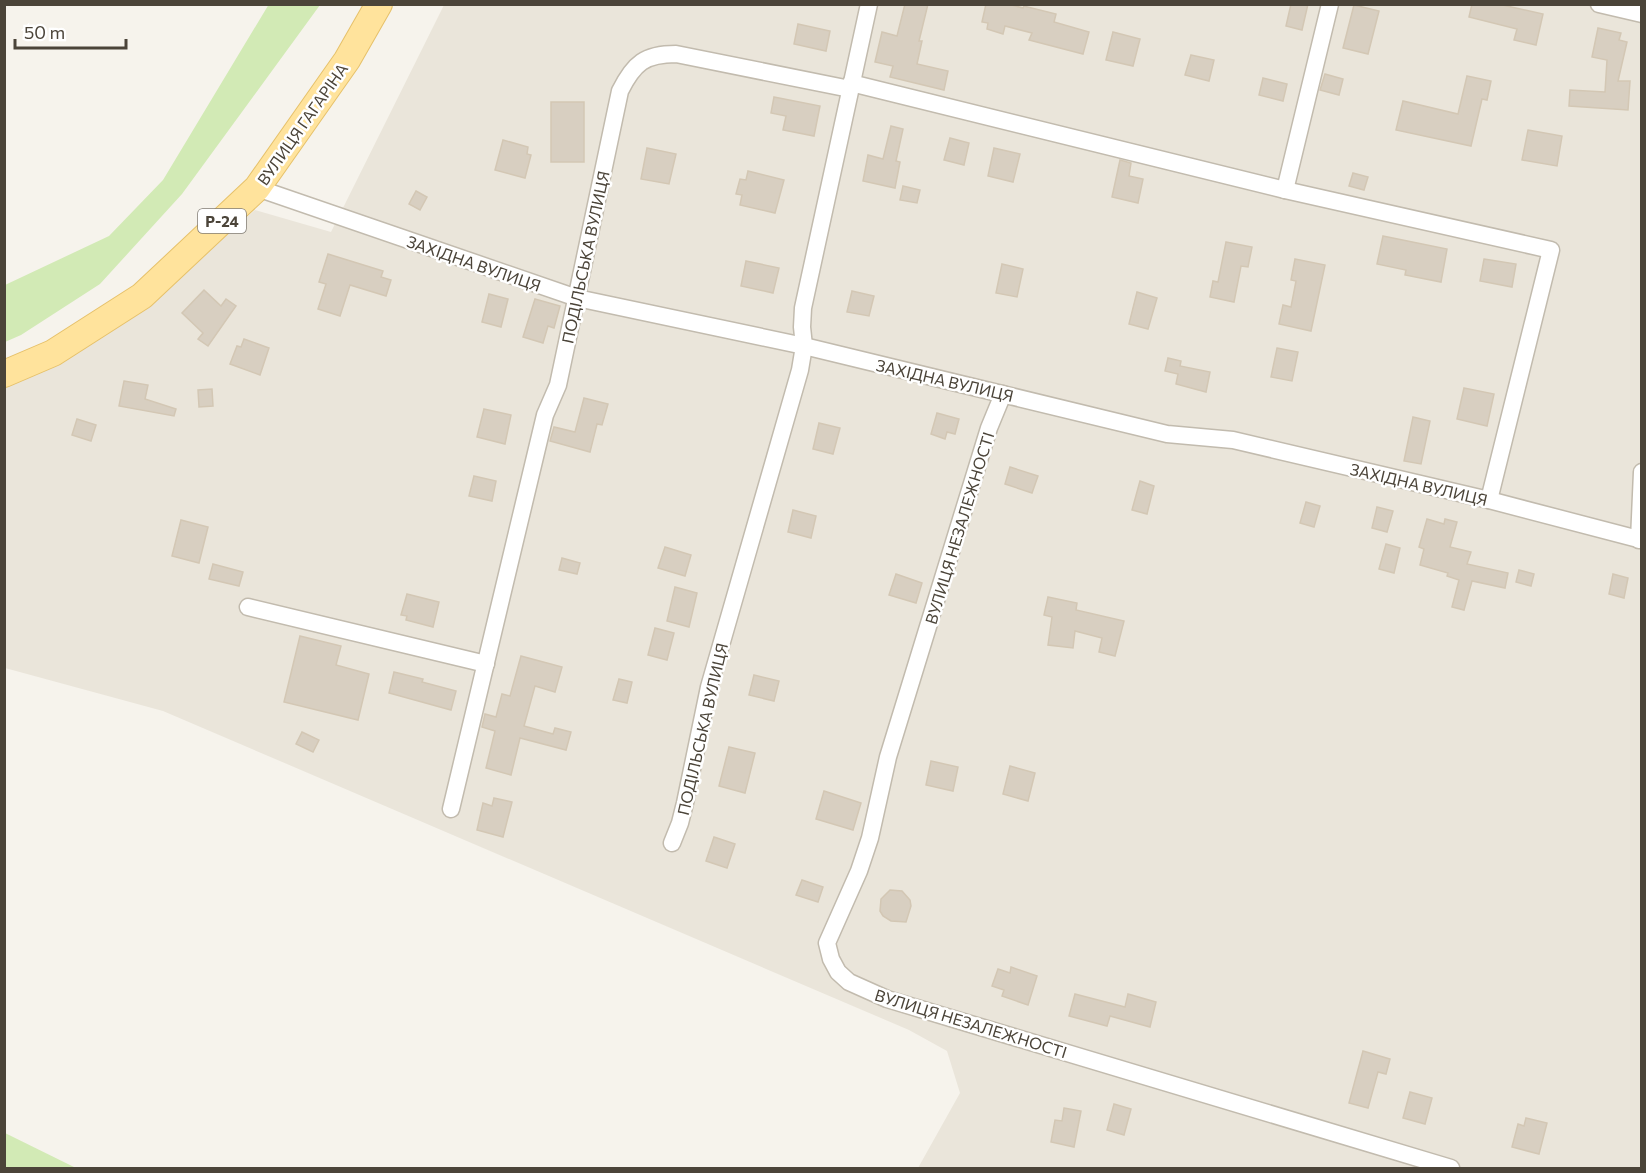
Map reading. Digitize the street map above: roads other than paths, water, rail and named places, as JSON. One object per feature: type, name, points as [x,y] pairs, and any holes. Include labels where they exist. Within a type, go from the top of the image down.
[{"type":"main road","name":"ВУЛИЦЯ ГАГАРІНА","points":[[4,374],[53,353],[142,296],[257,188],[347,60],[379,4]]},
{"type":"street","name":"ПОДІЛЬСЬКА ВУЛИЦЯ","points":[[672,843],[681,823],[686,803],[709,687],[800,370],[804,346],[803,308],[869,4]]},
{"type":"street","points":[[1285,190],[1330,4]]},
{"type":"street","points":[[1599,4],[1641,14]]},
{"type":"street","name":"ПОДІЛЬСЬКА ВУЛИЦЯ","points":[[451,809],[545,415],[558,385],[620,91],[635,68],[646,58],[659,54],[676,54],[850,86]]},
{"type":"street","points":[[850,86],[1285,190],[1551,250],[1489,500]]},
{"type":"street","name":"ЗАХІДНА ВУЛИЦЯ","points":[[257,188],[576,298],[804,346],[1167,434],[1233,440],[1489,500],[1640,540]]},
{"type":"street","name":"ВУЛИЦЯ НЕЗАЛЕЖНОСТІ","points":[[1003,394],[989,428],[888,757],[859,871],[827,943],[831,959],[838,972],[849,982],[887,999],[1451,1168]]},
{"type":"street","points":[[1640,540],[1641,472]]},
{"type":"street","points":[[248,607],[486,664]]}]
